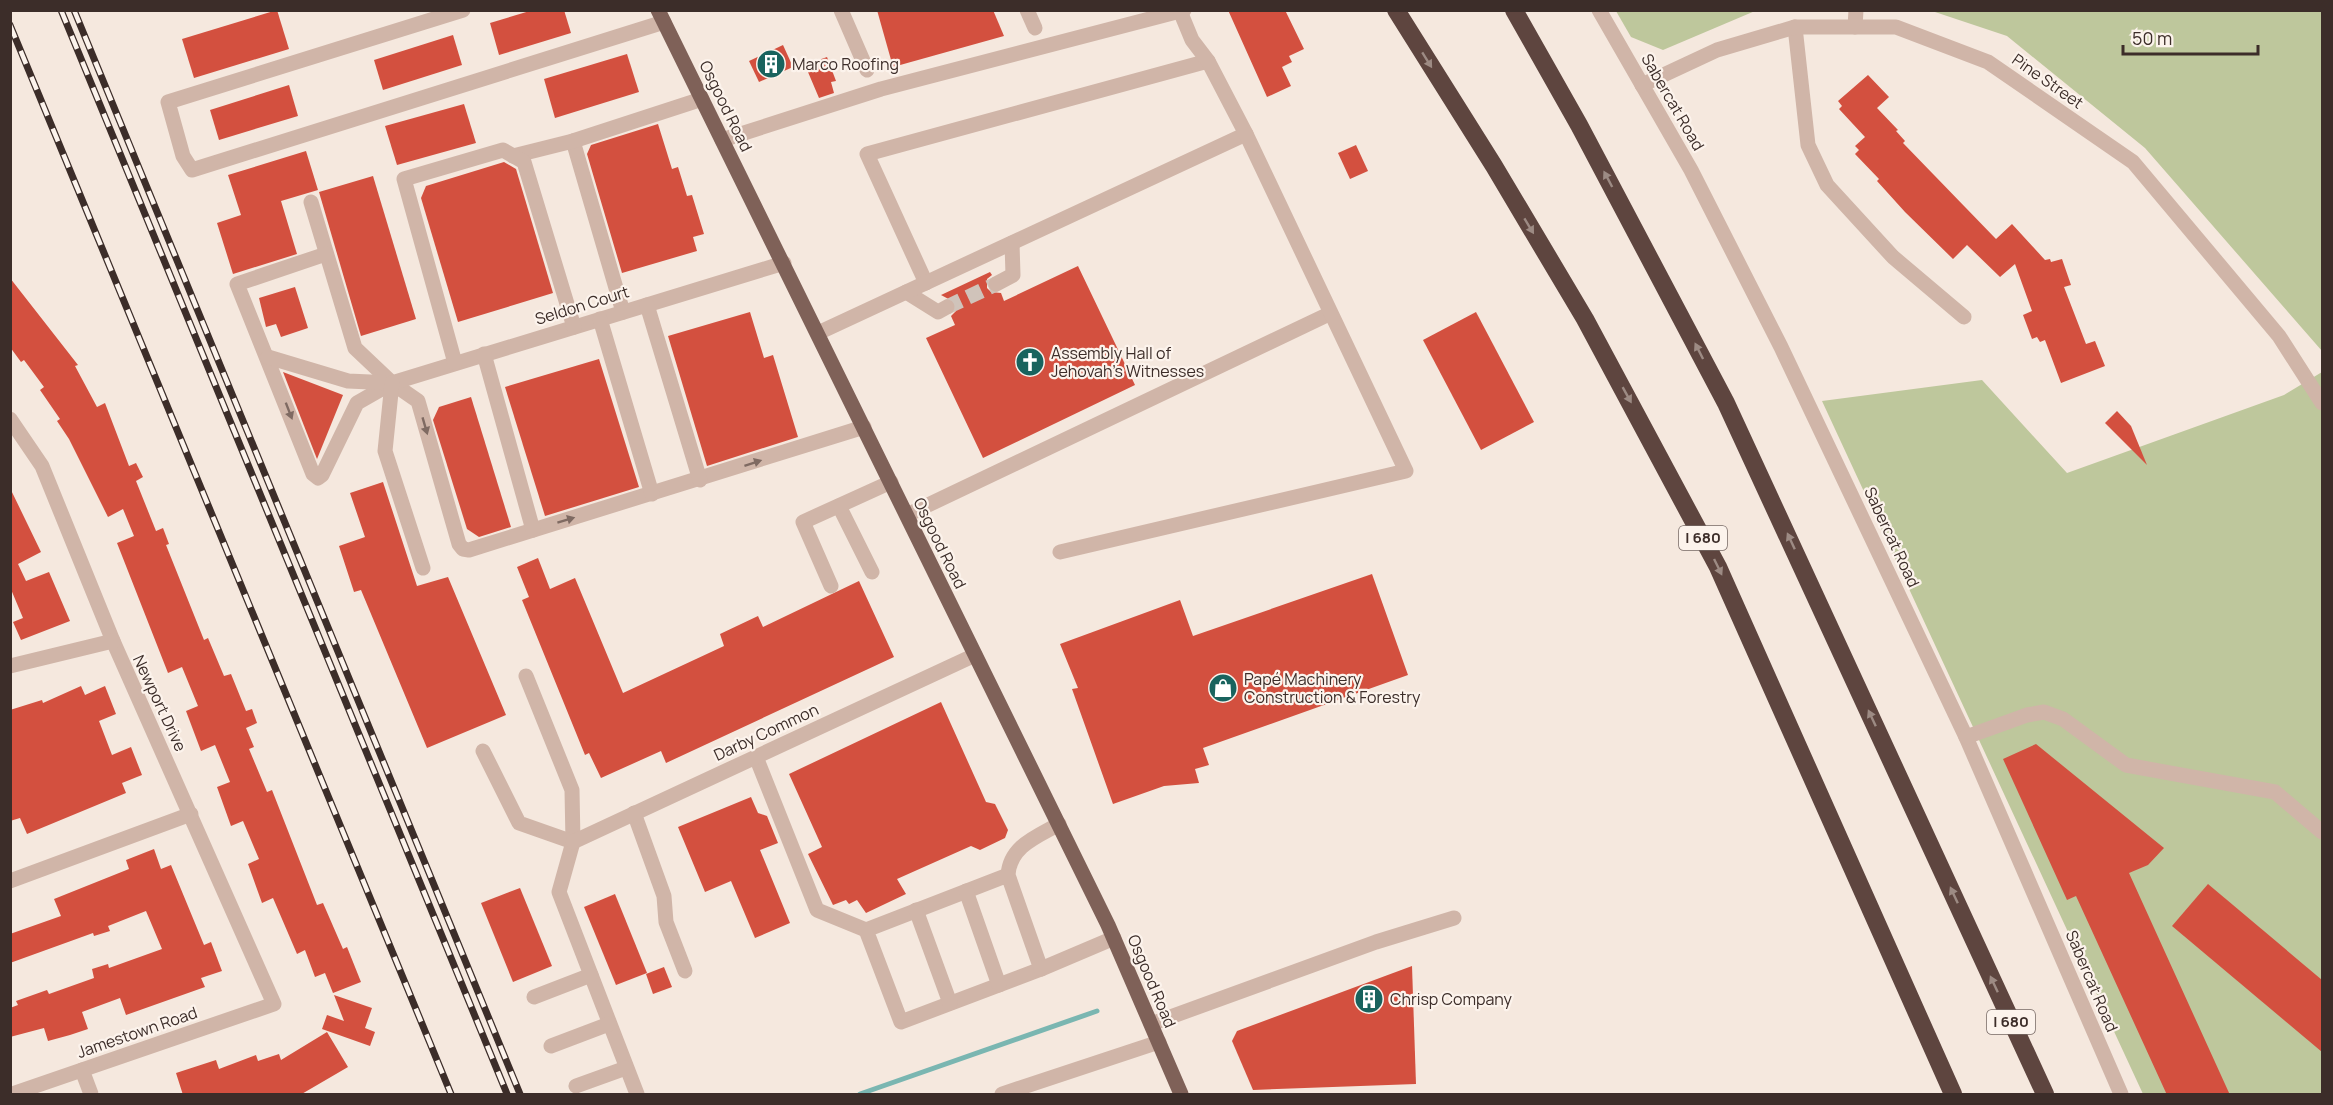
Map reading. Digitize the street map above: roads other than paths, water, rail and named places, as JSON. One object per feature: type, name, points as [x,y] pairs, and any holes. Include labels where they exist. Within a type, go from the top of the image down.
[{"type":"highway","name":"I 680","points":[[1396,10],[1494,166],[1585,320],[1718,567],[1953,1095]]},
{"type":"highway","name":"I 680","points":[[1514,10],[1585,135],[1726,403],[2045,1095]]},
{"type":"main road","name":"Osgood Road","points":[[661,14],[1114,938],[1181,1095]]},
{"type":"street","points":[[463,10],[168,102],[183,156],[192,170],[661,14]]},
{"type":"street","points":[[841,10],[867,70]]},
{"type":"street","points":[[1027,10],[1035,28]]},
{"type":"street","name":"Sabercat Road","points":[[1599,10],[1737,257],[1966,737],[2121,1095]]},
{"type":"street","points":[[1855,27],[1856,10]]},
{"type":"street","points":[[722,140],[881,89],[1182,11],[1192,40],[1208,60],[1246,134],[1329,314],[1406,471],[1060,552]]},
{"type":"street","points":[[1795,27],[1808,145],[1827,185],[1893,257],[1964,317]]},
{"type":"street","name":"Pine Street","points":[[1642,86],[1717,50],[1795,27],[1896,27],[1988,62],[2133,162],[2279,336],[2322,403]]},
{"type":"street","points":[[926,283],[867,154],[1208,60]]},
{"type":"street","points":[[513,156],[573,141],[702,99]]},
{"type":"street","points":[[818,333],[1246,134]]},
{"type":"street","points":[[573,141],[622,312]]},
{"type":"street","points":[[455,363],[404,179],[502,150],[524,162],[574,327]]},
{"type":"street","points":[[311,202],[354,348],[392,383],[418,401],[461,548],[470,550],[864,428]]},
{"type":"street","points":[[996,284],[1013,275],[1012,243]]},
{"type":"street","points":[[327,254],[237,284],[313,474],[318,478],[322,475],[357,403],[392,383]]},
{"type":"street","name":"Seldon Court","points":[[392,383],[784,263]]},
{"type":"street","points":[[906,292],[938,312],[947,308]]},
{"type":"street","points":[[646,305],[700,480]]},
{"type":"street","points":[[907,515],[1329,314]]},
{"type":"street","points":[[600,319],[652,494]]},
{"type":"street","points":[[484,354],[533,530]]},
{"type":"street","points":[[268,357],[348,381],[392,383]]},
{"type":"street","points":[[392,383],[385,451],[423,568]]},
{"type":"street","name":"Newport Drive","points":[[10,419],[42,466],[112,641],[274,1004]]},
{"type":"street","points":[[831,586],[803,522],[891,482]]},
{"type":"street","points":[[839,506],[872,572]]},
{"type":"street","points":[[10,666],[112,641]]},
{"type":"street","name":"Darby Common","points":[[573,842],[975,655]]},
{"type":"street","points":[[526,676],[572,790],[573,842],[559,892],[637,1095]]},
{"type":"street","points":[[1966,737],[2027,715],[2044,712],[2063,719],[2126,765],[2275,792],[2322,832]]},
{"type":"street","points":[[483,751],[519,823],[573,842]]},
{"type":"street","points":[[756,757],[817,910],[866,930],[1008,875]]},
{"type":"street","points":[[634,813],[664,896],[666,922],[685,971]]},
{"type":"street","points":[[10,881],[191,814]]},
{"type":"street","points":[[1041,969],[1008,875],[1009,863],[1020,847],[1059,824]]},
{"type":"street","points":[[966,891],[999,985]]},
{"type":"street","points":[[916,910],[950,1003]]},
{"type":"street","points":[[1150,1024],[1376,942],[1454,918]]},
{"type":"street","points":[[866,930],[901,1022],[1041,969],[1114,938]]},
{"type":"street","points":[[534,997],[591,975]]},
{"type":"street","name":"Jamestown Road","points":[[12,1095],[274,1004]]},
{"type":"street","points":[[551,1046],[609,1024]]},
{"type":"street","points":[[1002,1095],[1159,1042]]},
{"type":"street","points":[[576,1086],[626,1068]]},
{"type":"street","points":[[82,1070],[91,1095]]},
{"type":"waterway","points":[[860,1094],[1097,1011]]},
{"type":"tunnel","points":[[947,307],[996,284]]},
{"type":"railway","points":[[61,10],[507,1094]]},
{"type":"railway","points":[[74,10],[520,1094]]},
{"type":"railway","points":[[10,25],[451,1094]]},
{"type":"place","name":"Marco Roofing","points":[[771,64]]},
{"type":"place","name":"Assembly Hall of Jehovah's Witnesses","points":[[1030,362]]},
{"type":"place","name":"Papé Machinery Construction & Forestry","points":[[1223,688]]},
{"type":"place","name":"Chrisp Company","points":[[1369,999]]}]
